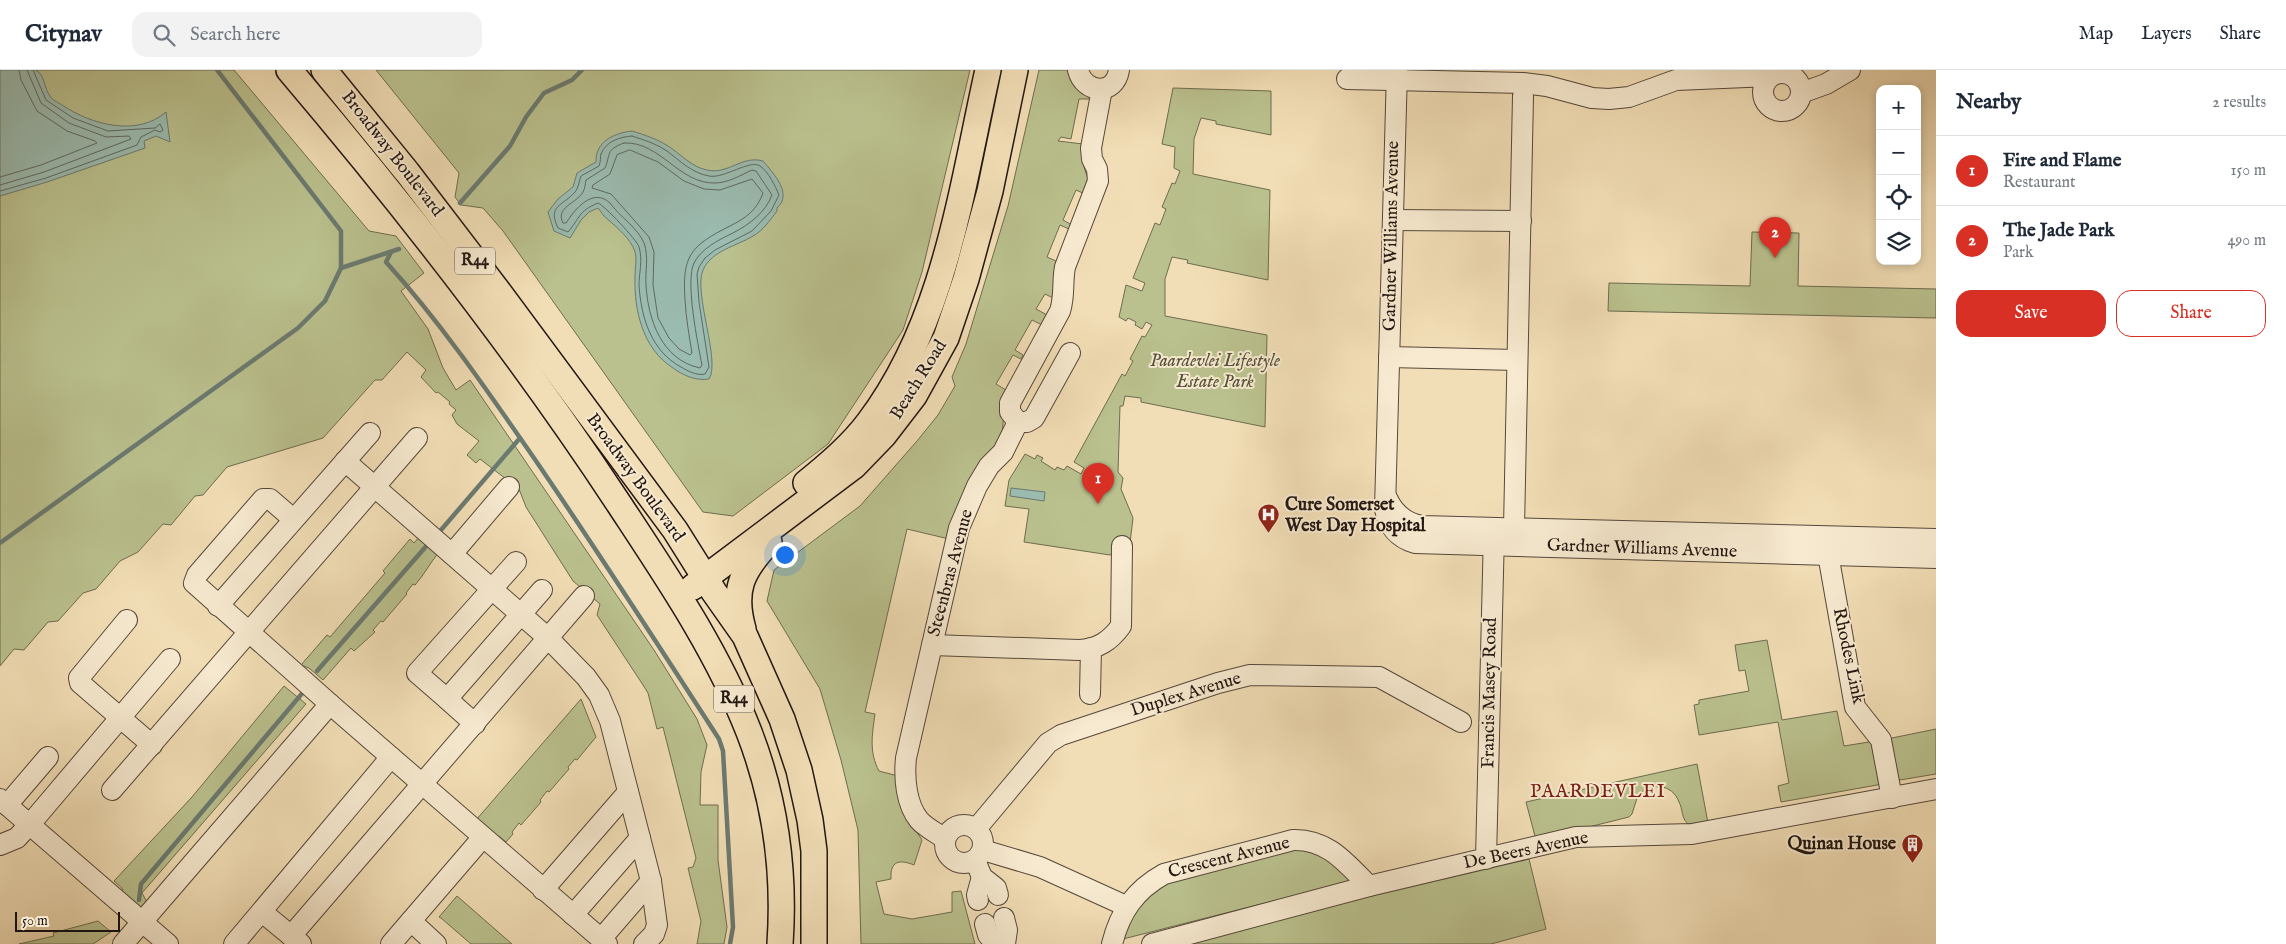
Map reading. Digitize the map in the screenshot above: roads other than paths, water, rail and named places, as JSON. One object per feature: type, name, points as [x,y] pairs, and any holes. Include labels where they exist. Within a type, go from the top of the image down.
[{"type":"main road","name":"Broadway Boulevard","points":[[289,70],[376,172],[486,314],[575,437],[675,589],[730,690],[749,732],[768,793],[778,858],[781,896],[780,944]]},
{"type":"main road","name":"Broadway Boulevard","points":[[324,70],[407,172],[492,283],[675,530],[700,571],[745,636],[782,720],[799,770],[814,851],[814,944]]},
{"type":"main road","name":"Beach Road","points":[[700,571],[718,550],[823,470],[868,423],[904,368],[920,334],[938,284],[988,70]]},
{"type":"main road","name":"Beach Road","points":[[675,589],[700,571],[782,521],[854,466],[884,435],[914,396],[946,338],[971,263],[990,191],[1015,70]]},
{"type":"main road","points":[[745,636],[740,618],[738,599],[743,574],[750,563],[774,536],[782,521]]},
{"type":"street","points":[[1078,70],[1084,83],[1089,87],[1102,89],[1113,83],[1119,70]]},
{"type":"street","points":[[1347,79],[1396,75],[1522,83],[1548,86],[1601,100],[1629,97],[1676,80],[1726,80],[1766,84],[1782,72],[1797,85]]},
{"type":"street","points":[[1797,85],[1846,73]]},
{"type":"street","name":"Gardner Williams Avenue","points":[[1396,75],[1385,492],[1391,507],[1396,513],[1415,525],[1500,534],[1828,545],[1936,558]]},
{"type":"street","points":[[1766,84],[1770,107],[1785,110],[1795,106],[1797,85]]},
{"type":"street","points":[[1070,353],[1034,418],[1027,422],[1018,422],[1010,412],[1010,403],[1060,311],[1064,298],[1063,278],[1065,267],[1096,188],[1098,174],[1091,148],[1102,89]]},
{"type":"street","name":"Francis Masey Road","points":[[1486,859],[1500,534],[1516,360],[1523,96]]},
{"type":"street","points":[[1393,220],[1521,221]]},
{"type":"street","points":[[1389,357],[1516,360]]},
{"type":"street","name":"Steenbras Avenue","points":[[946,839],[920,821],[910,800],[906,779],[906,758],[959,528],[977,486],[989,466],[1003,452],[1018,422]]},
{"type":"street","points":[[218,606],[370,433]]},
{"type":"street","points":[[112,790],[417,438]]},
{"type":"street","points":[[345,461],[548,638],[586,677],[599,695],[610,721],[651,881],[657,924],[654,934],[644,944]]},
{"type":"street","points":[[452,554],[510,487]]},
{"type":"street","points":[[293,520],[270,499],[263,499],[203,567],[195,577],[194,583],[604,942],[651,881]]},
{"type":"street","name":"Gardner Williams Avenue","points":[[1828,545],[1936,539]]},
{"type":"street","name":"Rhodes Link","points":[[1828,545],[1855,708],[1881,740],[1892,798]]},
{"type":"street","points":[[932,646],[1091,648],[1110,638],[1121,626],[1122,546]]},
{"type":"street","points":[[475,724],[417,673],[516,562]]},
{"type":"street","points":[[447,699],[542,590]]},
{"type":"street","points":[[262,912],[296,940],[422,784],[584,596]]},
{"type":"street","points":[[127,620],[80,674],[79,678],[80,682],[152,745]]},
{"type":"street","points":[[1090,694],[1091,648]]},
{"type":"street","points":[[0,845],[17,838],[30,824],[170,659]]},
{"type":"street","name":"Duplex Avenue","points":[[976,829],[1048,743],[1061,735],[1218,683],[1250,675],[1379,677],[1461,722]]},
{"type":"street","points":[[123,944],[330,704]]},
{"type":"street","points":[[48,757],[3,802],[168,944]]},
{"type":"street","points":[[234,944],[391,757]]},
{"type":"street","name":"De Beers Avenue","points":[[1152,944],[1369,886],[1576,837],[1692,834],[1936,789]]},
{"type":"street","points":[[543,890],[628,792]]},
{"type":"street","points":[[978,900],[977,895],[980,862],[983,838],[976,829],[964,825],[958,826],[953,829],[946,839],[946,852],[954,861],[967,864],[980,862],[1040,867],[1126,906]]},
{"type":"street","points":[[391,944],[483,837]]},
{"type":"street","points":[[572,915],[640,838]]},
{"type":"street","name":"Crescent Avenue","points":[[1112,944],[1116,928],[1126,906],[1143,887],[1164,874],[1294,840],[1312,842],[1330,849],[1369,886]]},
{"type":"street","points":[[980,862],[996,888],[998,895]]},
{"type":"street","points":[[1004,918],[1007,930],[1005,944]]},
{"type":"street","points":[[411,921],[436,944]]},
{"type":"street","points":[[985,924],[988,935],[996,944]]},
{"type":"water","points":[[0,70],[35,70],[41,74],[52,99],[74,112],[100,123],[128,126],[142,124],[154,120],[166,112],[170,142],[156,136],[144,141],[145,148],[0,196]]},
{"type":"water","points":[[632,131],[660,141],[691,163],[707,170],[722,170],[748,161],[763,161],[783,190],[783,197],[777,211],[757,234],[719,253],[707,263],[703,270],[701,294],[712,358],[712,370],[709,379],[695,379],[686,376],[677,371],[654,351],[642,328],[636,303],[635,250],[624,234],[598,208],[589,212],[581,220],[570,238],[554,231],[548,212],[558,199],[573,187],[577,173],[596,162],[602,144],[612,136]]},
{"type":"water","points":[[1011,488],[1045,492],[1044,501],[1010,496]]},
{"type":"waterway","points":[[0,543],[298,328],[325,301],[341,268],[341,231],[217,70]]},
{"type":"waterway","points":[[460,203],[510,146],[526,117],[544,93],[572,80],[582,70]]},
{"type":"waterway","points":[[341,268],[399,249]]},
{"type":"waterway","points":[[391,252],[386,262],[446,334],[501,410],[606,565],[719,739],[723,751],[733,927],[730,944]]},
{"type":"waterway","points":[[441,530],[520,438]]},
{"type":"waterway","points":[[317,671],[429,543]]},
{"type":"waterway","points":[[139,900],[141,884],[305,690]]},
{"type":"place","name":"The Jade Park","points":[[1775,258]]},
{"type":"place","name":"Fire and Flame","points":[[1098,504]]},
{"type":"place","name":"Cure Somerset West Day Hospital","points":[[1269,534]]},
{"type":"place","name":"Quinan House","points":[[1912,863]]},
{"type":"district","name":"PAARDEVLEI","points":[[1598,792]]},
{"type":"park label","name":"Paardevlei Lifestyle Estate Park","points":[[1215,371]]}]
